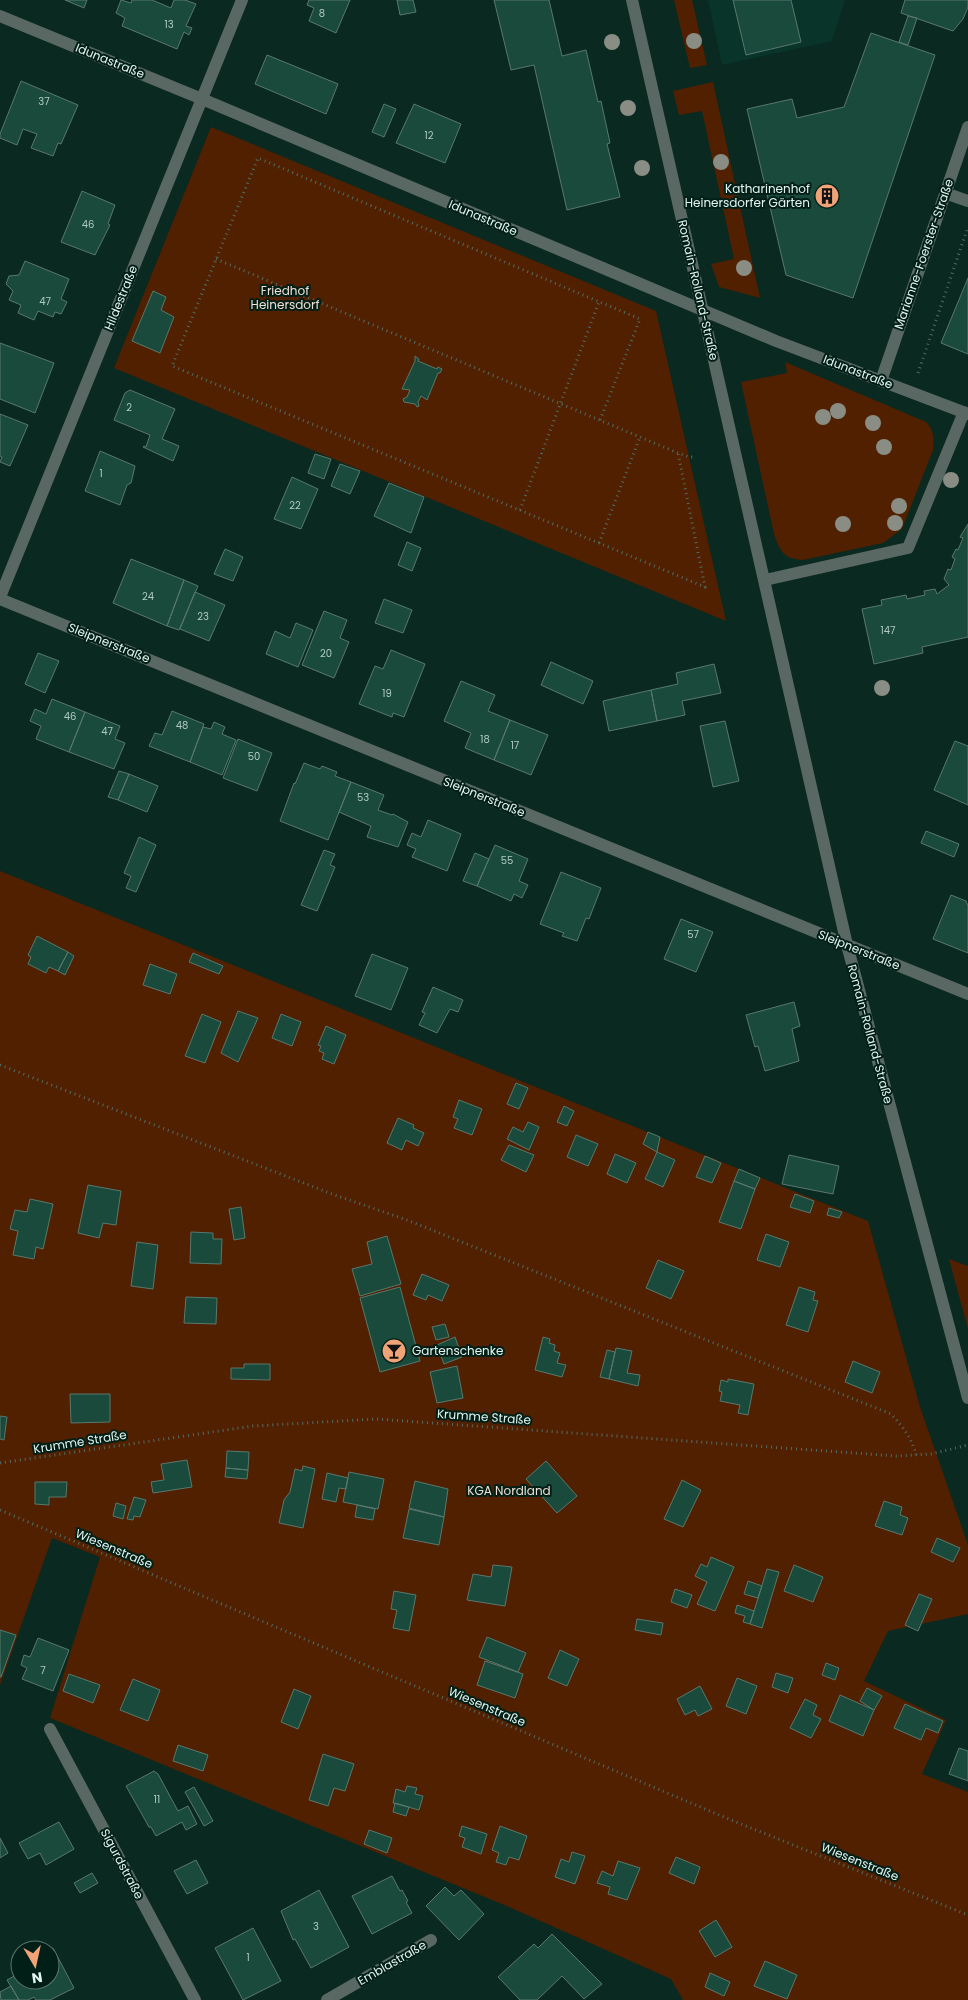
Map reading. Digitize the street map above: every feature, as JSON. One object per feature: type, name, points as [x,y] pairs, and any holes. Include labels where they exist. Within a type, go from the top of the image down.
[{"type":"street","name":"Hildestraße","points":[[0,598],[242,0]]},
{"type":"street","name":"Romain-Rolland-Straße","points":[[632,0],[847,945],[968,1398]]},
{"type":"street","name":"Idunastraße","points":[[0,16],[202,99],[703,311],[776,341],[966,413]]},
{"type":"street","name":"Marianne-Foerster-Straße","points":[[881,381],[968,127]]},
{"type":"street","points":[[945,193],[968,201]]},
{"type":"street","points":[[765,580],[908,548],[966,413]]},
{"type":"street","name":"Sleipnerstraße","points":[[0,598],[968,994]]},
{"type":"street","name":"Sigurdstraße","points":[[50,1729],[195,2000]]},
{"type":"street","name":"Emblastraße","points":[[327,2000],[431,1940]]},
{"type":"path","points":[[600,420],[640,319],[258,158],[172,366],[705,587],[678,453]]},
{"type":"path","points":[[918,373],[968,227]]},
{"type":"path","points":[[216,259],[689,458],[696,457]]},
{"type":"path","points":[[520,510],[598,302]]},
{"type":"path","points":[[599,543],[640,437]]},
{"type":"path","points":[[0,1065],[332,1194],[407,1220],[891,1414],[906,1430],[916,1455]]},
{"type":"path","name":"Krumme Straße","points":[[0,1463],[253,1426],[376,1418],[896,1456],[931,1454],[968,1445]]},
{"type":"path","name":"Wiesenstraße","points":[[0,1510],[731,1820],[968,1915]]},
{"type":"shaded area","points":[[708,0],[845,0],[832,41],[722,65]]},
{"type":"green space","points":[[674,0],[692,0],[707,65],[690,68]]},
{"type":"green space","points":[[713,82],[760,298],[719,287],[711,264],[734,259],[702,111],[679,115],[673,91]]},
{"type":"green space","name":"Friedhof Heinersdorf","points":[[211,127],[656,311],[726,621],[114,368]]},
{"type":"green space","points":[[785,362],[926,422],[931,428],[933,450],[902,529],[883,543],[803,560],[787,556],[778,546],[741,382],[787,373]]},
{"type":"green space","name":"KGA Nordland","points":[[0,871],[868,1221],[920,1407],[968,1545],[968,1614],[888,1631],[864,1681],[946,1720],[922,1774],[968,1792],[968,2000],[683,2000],[671,1979],[509,1907],[50,1718],[100,1557],[52,1538],[0,1685]]},
{"type":"green space","points":[[949,1259],[968,1266],[968,1329]]},
{"type":"building","points":[[65,0],[87,0],[84,8]]},
{"type":"building","points":[[121,0],[131,3],[132,0],[152,0],[171,8],[174,0],[185,0],[196,4],[186,26],[192,28],[189,35],[184,32],[177,49],[122,26],[125,18],[116,13]]},
{"type":"building","points":[[309,0],[350,0],[336,33],[309,21],[314,8],[307,5]]},
{"type":"building","points":[[397,0],[413,0],[416,12],[400,15]]},
{"type":"building","points":[[494,0],[549,0],[562,56],[586,50],[598,102],[601,101],[610,143],[607,144],[620,197],[567,210],[534,65],[511,70]]},
{"type":"building","points":[[733,0],[791,0],[801,42],[746,55]]},
{"type":"building","points":[[905,0],[968,0],[968,7],[963,19],[953,31],[901,13]]},
{"type":"building","points":[[908,16],[917,18],[908,45],[899,42]]},
{"type":"building","name":"Katharinenhof Heinersdorfer Gärten","points":[[871,33],[935,55],[853,298],[786,275],[747,109],[792,99],[797,118],[844,107]]},
{"type":"building","points":[[267,55],[338,84],[326,114],[255,84]]},
{"type":"building","points":[[21,81],[78,105],[61,144],[58,143],[53,156],[31,148],[37,134],[23,129],[17,145],[0,138]]},
{"type":"building","points":[[384,104],[396,109],[384,137],[372,132]]},
{"type":"building","points":[[414,104],[461,124],[445,163],[396,143]]},
{"type":"building","points":[[82,191],[115,205],[108,224],[110,225],[95,255],[61,242]]},
{"type":"building","points":[[25,261],[69,279],[61,299],[67,302],[61,314],[55,312],[53,317],[38,311],[34,320],[18,313],[21,305],[9,300],[13,291],[6,284],[9,276],[19,275]]},
{"type":"building","points":[[968,278],[968,354],[941,343]]},
{"type":"building","points":[[153,291],[166,297],[161,310],[174,317],[160,353],[132,341]]},
{"type":"building","points":[[0,343],[54,363],[35,413],[0,399]]},
{"type":"building","points":[[415,356],[419,359],[418,361],[437,369],[438,367],[442,369],[438,373],[427,400],[421,396],[418,402],[419,406],[417,407],[415,404],[404,402],[403,399],[407,397],[410,390],[402,389],[415,361]]},
{"type":"building","points":[[130,390],[175,409],[162,439],[179,446],[173,461],[143,447],[146,447],[150,435],[114,420],[125,393]]},
{"type":"building","points":[[0,414],[28,425],[10,466],[0,462],[2,457],[0,456]]},
{"type":"building","points":[[100,451],[135,466],[131,483],[127,485],[120,505],[85,491]]},
{"type":"building","points":[[315,454],[331,459],[324,479],[308,473]]},
{"type":"building","points":[[340,464],[360,471],[350,494],[331,486]]},
{"type":"building","points":[[292,477],[318,489],[301,529],[274,519]]},
{"type":"building","points":[[389,483],[424,497],[411,533],[374,516]]},
{"type":"building","points":[[968,524],[968,637],[922,647],[923,653],[874,664],[862,609],[882,605],[881,600],[906,595],[907,599],[925,595],[924,591],[935,589],[937,594],[949,585],[944,579],[948,569],[951,570],[955,559],[952,557],[956,549],[958,550],[963,538],[960,537]]},
{"type":"building","points":[[407,542],[421,548],[412,571],[398,565]]},
{"type":"building","points":[[225,549],[243,557],[233,581],[214,574]]},
{"type":"building","points":[[131,559],[184,580],[167,626],[113,603]]},
{"type":"building","points":[[184,580],[198,586],[179,630],[167,626]]},
{"type":"building","points":[[195,592],[225,605],[209,641],[180,629]]},
{"type":"building","points":[[384,599],[412,610],[403,633],[375,623]]},
{"type":"building","points":[[324,611],[347,620],[340,638],[349,642],[334,678],[302,665]]},
{"type":"building","points":[[296,623],[313,630],[298,667],[266,654],[275,631],[290,638]]},
{"type":"building","points":[[391,650],[425,664],[404,717],[393,713],[392,717],[359,704],[375,666],[383,669]]},
{"type":"building","points":[[38,653],[59,661],[45,693],[25,684]]},
{"type":"building","points":[[551,662],[593,681],[583,704],[541,685]]},
{"type":"building","points":[[714,664],[721,693],[682,701],[685,715],[657,721],[651,690],[678,684],[676,673]]},
{"type":"building","points":[[461,681],[495,695],[488,711],[510,720],[494,760],[465,748],[471,733],[444,721]]},
{"type":"building","points":[[651,690],[657,721],[609,731],[603,701]]},
{"type":"building","points":[[52,699],[85,712],[69,752],[36,739],[41,726],[30,721],[35,709],[46,714]]},
{"type":"building","points":[[172,711],[204,724],[190,762],[149,746],[155,733],[162,735]]},
{"type":"building","points":[[85,712],[120,726],[115,739],[125,743],[114,769],[69,752]]},
{"type":"building","points":[[510,720],[548,735],[531,775],[494,760]]},
{"type":"building","points":[[725,721],[739,781],[713,787],[700,726]]},
{"type":"building","points":[[214,722],[225,727],[222,734],[236,740],[222,775],[190,762],[203,727],[211,729]]},
{"type":"building","points":[[238,739],[272,753],[257,791],[223,778]]},
{"type":"building","points":[[955,741],[968,746],[968,805],[934,790]]},
{"type":"building","points":[[304,763],[320,769],[322,766],[337,772],[335,776],[351,782],[328,840],[280,821],[294,783]]},
{"type":"building","points":[[119,771],[129,774],[118,800],[108,797]]},
{"type":"building","points":[[129,774],[158,786],[147,812],[118,800]]},
{"type":"building","points":[[351,782],[384,795],[378,810],[393,814],[408,822],[398,847],[367,837],[371,826],[339,812]]},
{"type":"building","points":[[428,820],[461,834],[447,871],[412,857],[416,849],[407,845],[412,833],[421,837]]},
{"type":"building","points":[[926,831],[959,844],[954,857],[921,843]]},
{"type":"building","points":[[139,837],[156,845],[136,892],[126,888],[131,876],[124,873]]},
{"type":"building","points":[[495,845],[528,859],[519,881],[528,885],[522,898],[514,894],[511,901],[477,886]]},
{"type":"building","points":[[324,850],[335,854],[330,865],[335,867],[317,911],[301,905]]},
{"type":"building","points":[[475,853],[489,859],[477,886],[463,881]]},
{"type":"building","points":[[561,872],[601,888],[589,919],[586,918],[577,941],[562,936],[564,933],[540,924]]},
{"type":"building","points":[[951,895],[966,901],[968,906],[968,953],[933,939]]},
{"type":"building","points":[[681,919],[713,932],[696,972],[664,959]]},
{"type":"building","points":[[37,936],[68,952],[58,971],[49,967],[46,973],[28,964],[31,957],[28,955]]},
{"type":"building","points":[[68,952],[74,956],[65,975],[58,971]]},
{"type":"building","points":[[193,953],[223,966],[219,974],[189,962]]},
{"type":"building","points":[[372,954],[408,968],[391,1010],[355,996]]},
{"type":"building","points":[[150,964],[177,974],[170,994],[143,985]]},
{"type":"building","points":[[433,987],[463,1000],[458,1012],[450,1009],[437,1033],[419,1025],[425,1013],[422,1012]]},
{"type":"building","points":[[794,1002],[800,1026],[792,1029],[799,1061],[765,1071],[758,1046],[755,1047],[746,1015]]},
{"type":"building","points":[[238,1011],[258,1018],[238,1062],[221,1053]]},
{"type":"building","points":[[202,1014],[221,1022],[205,1063],[185,1056]]},
{"type":"building","points":[[281,1014],[301,1022],[292,1046],[272,1038]]},
{"type":"building","points":[[326,1026],[346,1035],[334,1064],[322,1059],[324,1053],[319,1051],[321,1046],[318,1045]]},
{"type":"building","points":[[516,1083],[528,1088],[519,1109],[507,1104]]},
{"type":"building","points":[[459,1100],[482,1109],[472,1135],[454,1128],[458,1119],[453,1117]]},
{"type":"building","points":[[564,1106],[574,1111],[567,1126],[557,1122]]},
{"type":"building","points":[[398,1118],[414,1125],[413,1128],[424,1133],[418,1146],[406,1140],[402,1150],[387,1143]]},
{"type":"building","points":[[528,1122],[539,1127],[529,1150],[507,1139],[513,1127],[523,1132]]},
{"type":"building","points":[[648,1132],[660,1137],[657,1152],[643,1144]]},
{"type":"building","points":[[576,1135],[598,1144],[588,1166],[567,1157]]},
{"type":"building","points":[[509,1145],[534,1155],[526,1172],[501,1160]]},
{"type":"building","points":[[657,1152],[675,1160],[663,1187],[645,1179]]},
{"type":"building","points":[[615,1154],[636,1163],[627,1183],[607,1174]]},
{"type":"building","points":[[789,1155],[839,1166],[833,1194],[782,1184]]},
{"type":"building","points":[[705,1156],[721,1163],[712,1183],[696,1177]]},
{"type":"building","points":[[739,1169],[760,1178],[755,1189],[734,1181]]},
{"type":"building","points":[[734,1181],[755,1189],[741,1229],[719,1222]]},
{"type":"building","points":[[88,1185],[121,1191],[116,1225],[103,1223],[99,1238],[78,1233]]},
{"type":"building","points":[[795,1194],[814,1201],[810,1213],[790,1207]]},
{"type":"building","points":[[30,1199],[53,1204],[43,1249],[36,1247],[34,1259],[13,1255],[18,1231],[10,1229],[15,1210],[27,1212]]},
{"type":"building","points":[[241,1207],[245,1238],[234,1240],[229,1209]]},
{"type":"building","points":[[829,1208],[842,1212],[839,1218],[827,1215]]},
{"type":"building","points":[[191,1232],[213,1233],[213,1239],[222,1239],[221,1264],[190,1263]]},
{"type":"building","points":[[766,1234],[789,1242],[780,1267],[757,1260]]},
{"type":"building","points":[[387,1236],[401,1284],[360,1296],[352,1269],[372,1264],[367,1242]]},
{"type":"building","points":[[137,1242],[158,1245],[153,1289],[131,1286]]},
{"type":"building","points":[[658,1260],[684,1271],[671,1299],[646,1288]]},
{"type":"building","points":[[422,1274],[449,1285],[442,1301],[428,1295],[426,1300],[413,1295]]},
{"type":"building","points":[[400,1287],[420,1361],[380,1372],[360,1298]]},
{"type":"building","points":[[799,1287],[815,1292],[813,1300],[818,1301],[808,1332],[786,1325]]},
{"type":"building","points":[[186,1297],[217,1298],[216,1324],[184,1323]]},
{"type":"building","points":[[445,1324],[449,1337],[436,1340],[432,1327]]},
{"type":"building","points":[[455,1337],[462,1357],[444,1364],[437,1345]]},
{"type":"building","points":[[543,1337],[550,1339],[549,1343],[555,1345],[554,1351],[560,1353],[557,1363],[566,1365],[562,1377],[535,1370]]},
{"type":"building","points":[[616,1348],[632,1351],[627,1373],[640,1375],[638,1386],[609,1379]]},
{"type":"building","points":[[607,1350],[615,1352],[609,1379],[600,1377]]},
{"type":"building","points":[[853,1361],[880,1372],[872,1393],[845,1382]]},
{"type":"building","points":[[244,1364],[270,1364],[270,1380],[231,1379],[231,1368],[244,1368]]},
{"type":"building","points":[[457,1366],[463,1398],[437,1403],[430,1372]]},
{"type":"building","points":[[728,1379],[754,1384],[748,1415],[738,1413],[740,1405],[720,1401],[722,1392],[719,1391],[721,1380],[728,1382]]},
{"type":"building","points":[[70,1394],[110,1394],[110,1422],[71,1423]]},
{"type":"building","points":[[0,1416],[7,1417],[4,1440],[0,1439]]},
{"type":"building","points":[[227,1451],[249,1452],[248,1470],[226,1468]]},
{"type":"building","points":[[187,1460],[192,1487],[153,1493],[151,1482],[164,1480],[161,1464]]},
{"type":"building","points":[[546,1461],[577,1496],[557,1513],[526,1479]]},
{"type":"building","points":[[303,1466],[315,1469],[303,1528],[279,1523],[284,1500],[290,1492],[295,1469],[302,1471]]},
{"type":"building","points":[[226,1468],[248,1470],[247,1479],[225,1477]]},
{"type":"building","points":[[349,1472],[384,1479],[378,1509],[343,1502]]},
{"type":"building","points":[[327,1473],[348,1478],[346,1489],[339,1488],[336,1502],[322,1499]]},
{"type":"building","points":[[682,1480],[701,1490],[683,1527],[664,1519]]},
{"type":"building","points":[[415,1481],[448,1489],[444,1517],[409,1508]]},
{"type":"building","points":[[35,1482],[67,1482],[66,1497],[49,1497],[49,1505],[35,1504]]},
{"type":"building","points":[[134,1497],[146,1500],[140,1517],[134,1516],[133,1520],[127,1519]]},
{"type":"building","points":[[884,1501],[902,1507],[900,1515],[908,1518],[902,1535],[875,1526]]},
{"type":"building","points":[[116,1503],[126,1506],[123,1519],[113,1516]]},
{"type":"building","points":[[357,1505],[375,1509],[373,1520],[355,1517]]},
{"type":"building","points":[[409,1509],[444,1517],[439,1545],[403,1538]]},
{"type":"building","points":[[937,1538],[960,1548],[953,1562],[931,1552]]},
{"type":"building","points":[[711,1557],[734,1567],[715,1611],[697,1604],[707,1582],[695,1576],[701,1564],[707,1567]]},
{"type":"building","points":[[493,1565],[512,1567],[505,1606],[467,1600],[473,1574],[491,1577]]},
{"type":"building","points":[[794,1565],[823,1577],[813,1602],[784,1591]]},
{"type":"building","points":[[767,1569],[779,1572],[762,1628],[750,1624]]},
{"type":"building","points":[[748,1581],[762,1586],[758,1598],[744,1594]]},
{"type":"building","points":[[675,1589],[692,1595],[687,1608],[671,1602]]},
{"type":"building","points":[[394,1591],[416,1595],[409,1631],[393,1628],[397,1610],[391,1609]]},
{"type":"building","points":[[919,1594],[932,1599],[918,1631],[905,1625]]},
{"type":"building","points":[[737,1605],[754,1611],[750,1624],[743,1622],[745,1616],[735,1613]]},
{"type":"building","points":[[637,1619],[663,1623],[661,1635],[635,1630]]},
{"type":"building","points":[[0,1630],[16,1635],[1,1677],[0,1677]]},
{"type":"building","points":[[487,1637],[526,1653],[518,1672],[479,1657]]},
{"type":"building","points":[[38,1638],[69,1650],[53,1691],[22,1679],[27,1668],[21,1665],[24,1655],[30,1657]]},
{"type":"building","points":[[560,1650],[579,1659],[567,1686],[548,1678]]},
{"type":"building","points":[[485,1661],[523,1674],[515,1698],[477,1685]]},
{"type":"building","points":[[826,1663],[839,1668],[835,1680],[822,1675]]},
{"type":"building","points":[[776,1673],[793,1678],[788,1693],[772,1687]]},
{"type":"building","points":[[69,1674],[100,1685],[93,1703],[63,1691]]},
{"type":"building","points":[[737,1678],[757,1686],[746,1714],[726,1706]]},
{"type":"building","points":[[133,1679],[160,1690],[148,1721],[120,1710]]},
{"type":"building","points":[[700,1686],[712,1709],[698,1716],[695,1710],[685,1715],[677,1699]]},
{"type":"building","points":[[867,1688],[882,1696],[874,1710],[860,1701]]},
{"type":"building","points":[[294,1689],[311,1696],[298,1729],[281,1722]]},
{"type":"building","points":[[840,1695],[874,1710],[863,1736],[829,1721]]},
{"type":"building","points":[[805,1699],[817,1705],[813,1715],[821,1719],[811,1738],[790,1728]]},
{"type":"building","points":[[905,1704],[943,1721],[938,1733],[926,1728],[921,1740],[894,1728]]},
{"type":"building","points":[[178,1745],[208,1755],[203,1771],[173,1761]]},
{"type":"building","points":[[959,1748],[968,1751],[968,1781],[949,1774]]},
{"type":"building","points":[[323,1754],[354,1764],[345,1791],[334,1788],[328,1806],[309,1800]]},
{"type":"building","points":[[154,1771],[158,1774],[178,1811],[188,1806],[197,1824],[186,1830],[182,1822],[156,1836],[126,1786]]},
{"type":"building","points":[[407,1786],[417,1788],[415,1794],[423,1796],[419,1810],[393,1803],[396,1789],[405,1792]]},
{"type":"building","points":[[194,1787],[213,1821],[204,1826],[185,1792]]},
{"type":"building","points":[[395,1803],[409,1807],[406,1816],[393,1812]]},
{"type":"building","points":[[59,1822],[74,1849],[46,1865],[40,1853],[28,1859],[19,1843]]},
{"type":"building","points":[[462,1826],[487,1834],[481,1854],[462,1847],[465,1838],[459,1836]]},
{"type":"building","points":[[500,1826],[527,1836],[519,1860],[509,1857],[506,1865],[496,1862],[499,1853],[492,1850]]},
{"type":"building","points":[[369,1830],[392,1838],[387,1853],[364,1844]]},
{"type":"building","points":[[0,1838],[8,1853],[0,1858]]},
{"type":"building","points":[[572,1852],[585,1856],[575,1884],[555,1877],[561,1859],[569,1862]]},
{"type":"building","points":[[676,1857],[700,1867],[694,1884],[669,1873]]},
{"type":"building","points":[[196,1860],[208,1883],[187,1894],[174,1871]]},
{"type":"building","points":[[618,1861],[640,1868],[627,1900],[608,1894],[610,1887],[597,1883],[602,1871],[613,1876]]},
{"type":"building","points":[[92,1873],[98,1883],[80,1893],[74,1883]]},
{"type":"building","points":[[392,1876],[408,1901],[406,1902],[412,1913],[372,1934],[352,1896]]},
{"type":"building","points":[[445,1887],[454,1896],[461,1890],[484,1914],[459,1940],[426,1906]]},
{"type":"building","points":[[319,1890],[349,1947],[311,1968],[295,1939],[293,1940],[281,1911]]},
{"type":"building","points":[[716,1920],[732,1947],[715,1957],[699,1931]]},
{"type":"building","points":[[253,1928],[281,1981],[243,2000],[215,1948]]},
{"type":"building","points":[[552,1934],[602,1984],[584,1999],[562,1976],[537,2000],[520,2000],[498,1977],[534,1944],[538,1948]]},
{"type":"building","points":[[60,1961],[74,1988],[50,2000],[36,2000],[34,1997],[28,2000],[19,2000],[13,1990],[60,1990]]},
{"type":"building","points":[[765,1961],[797,1975],[787,1999],[754,1986]]},
{"type":"building","points":[[710,1973],[730,1982],[724,1996],[705,1987]]},
{"type":"building","points":[[10,1987],[10,1990],[13,1990],[19,2000],[1,2000],[0,1992]]},
{"type":"place","name":"Katharinenhof Heinersdorfer Gärten","points":[[827,196]]},
{"type":"place","name":"Gartenschenke","points":[[394,1351]]}]
